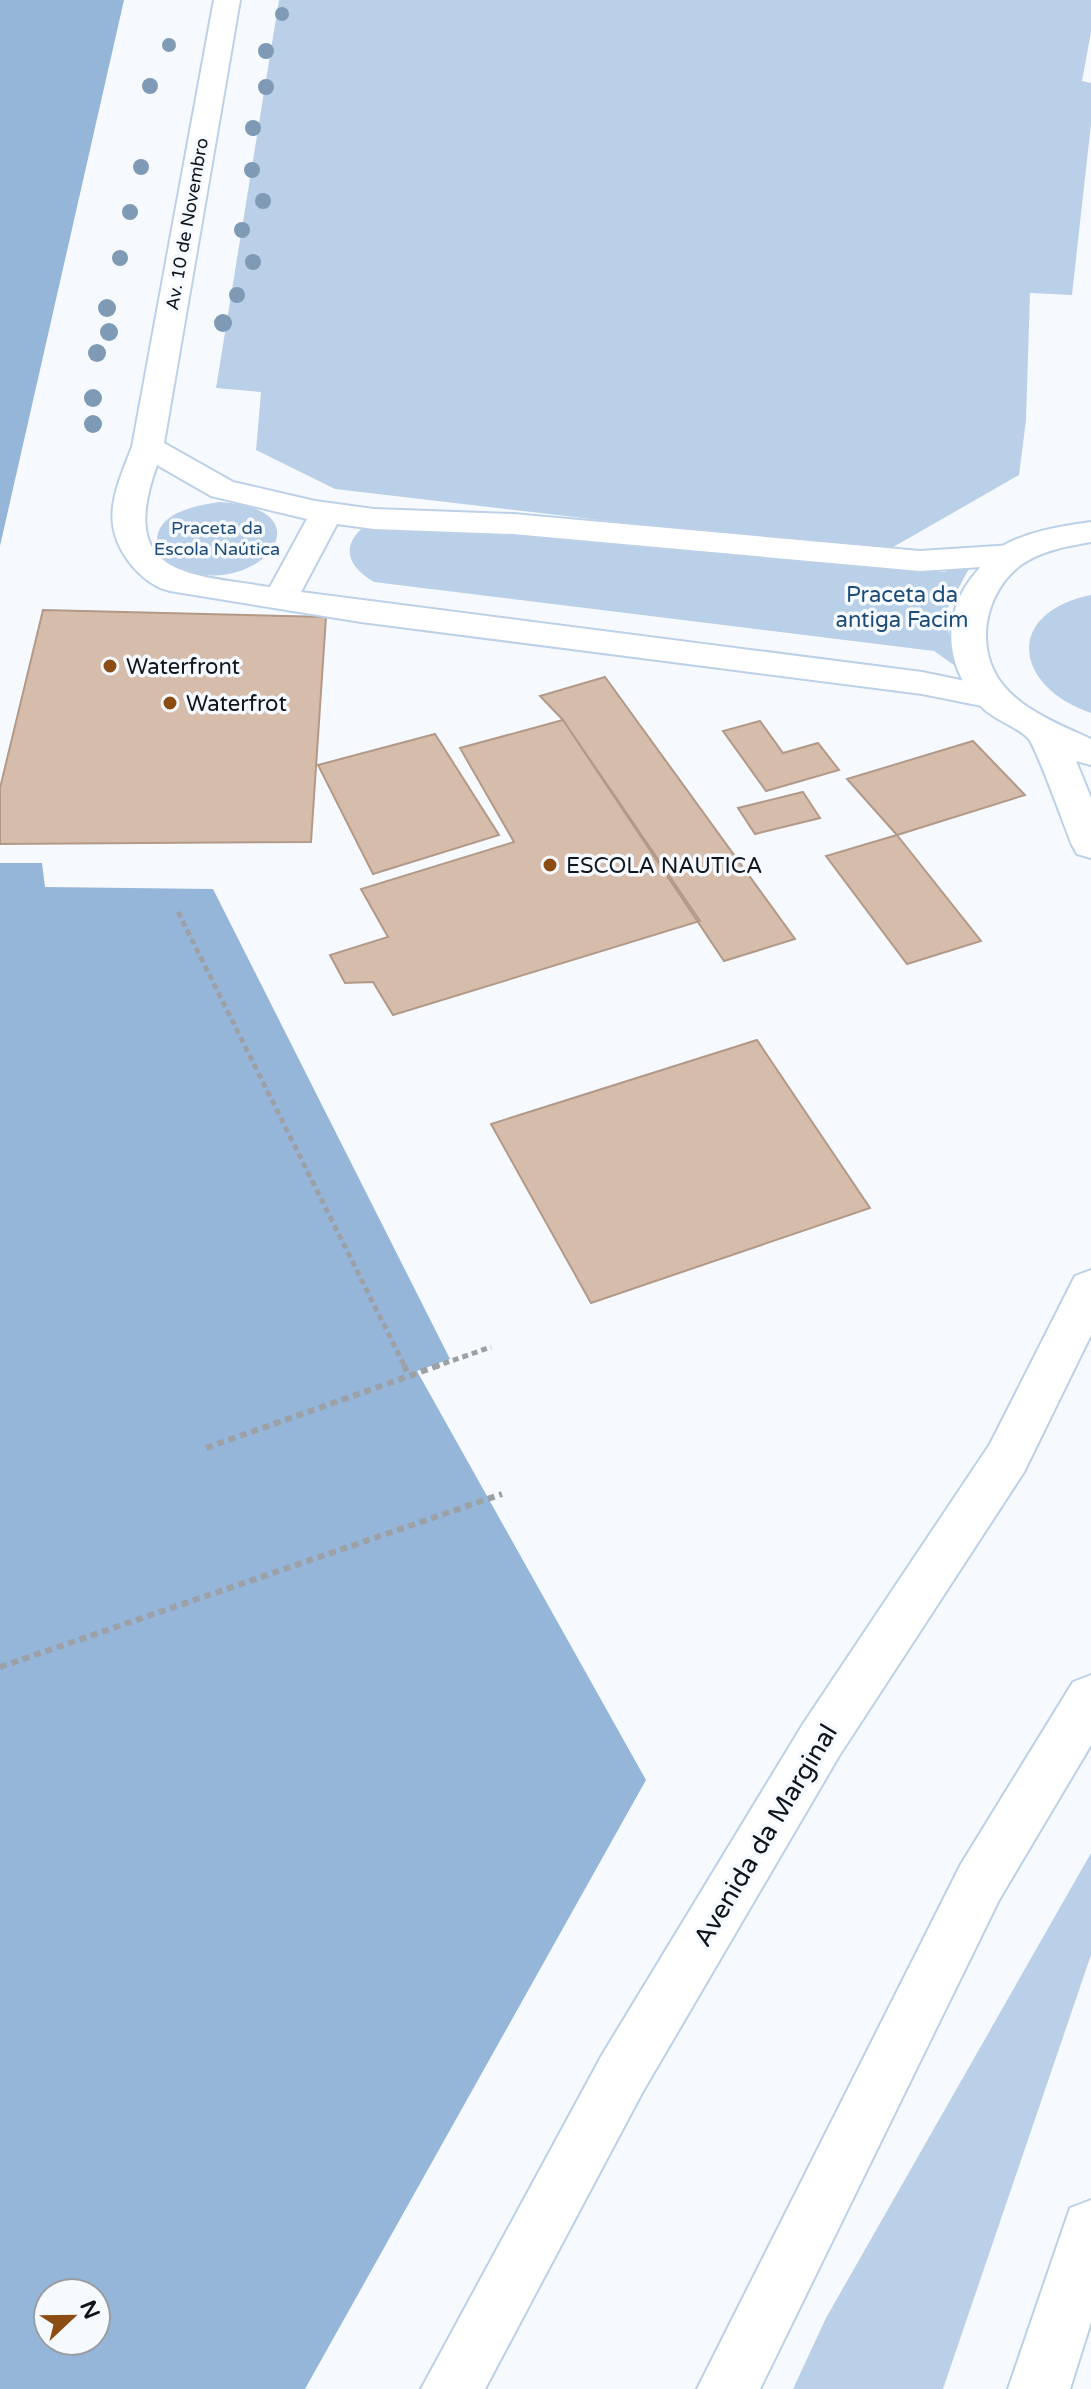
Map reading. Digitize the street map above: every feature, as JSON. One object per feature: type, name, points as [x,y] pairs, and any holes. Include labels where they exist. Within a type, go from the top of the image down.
[{"type":"main road","points":[[1091,504],[1081,533],[1012,555],[981,585],[970,608],[967,632],[974,668],[992,697],[1045,732],[1091,753]]},
{"type":"main road","points":[[1045,732],[1091,845]]},
{"type":"main road","name":"Avenida da Marginal","points":[[452,2389],[622,2074],[821,1740],[1007,1458],[1091,1288]]},
{"type":"main road","points":[[728,2389],[980,1882],[1091,1698]]},
{"type":"main road","points":[[1039,2389],[1091,2229]]},
{"type":"street","name":"Av. 10 de Novembro","points":[[227,0],[148,447],[132,489],[127,516],[132,546],[148,566],[170,581],[281,599],[922,683],[992,697]]},
{"type":"street","points":[[148,447],[222,489],[326,513],[374,519],[513,524],[920,561],[1012,555]]},
{"type":"street","points":[[281,599],[326,513]]},
{"type":"path","points":[[178,912],[409,1376]]},
{"type":"path","points":[[206,1448],[491,1347]]},
{"type":"path","points":[[0,1667],[502,1494]]},
{"type":"green space","points":[[279,0],[1091,0],[1091,32],[1082,81],[1091,83],[1091,124],[1072,295],[1030,293],[1026,420],[1019,475],[888,550],[744,537],[335,489],[256,450],[261,392],[216,388]]},
{"type":"green space","name":"Praceta da Escola Naútica","points":[[220,502],[254,508],[272,520],[277,535],[271,550],[255,564],[234,573],[207,575],[179,568],[164,558],[157,541],[164,523],[180,512]]},
{"type":"green space","name":"Praceta da antiga Facim","points":[[399,515],[944,572],[971,565],[944,615],[958,668],[934,651],[374,582],[351,560],[351,544],[355,536],[374,520]]},
{"type":"green space","points":[[1091,595],[1091,713],[1065,701],[1046,686],[1034,669],[1029,651],[1032,633],[1043,617],[1063,604]]},
{"type":"green space","points":[[1091,1853],[1091,1955],[943,2389],[793,2389],[826,2318]]},
{"type":"shaded area","points":[[0,0],[124,0],[0,546]]},
{"type":"shaded area","points":[[0,863],[42,863],[45,887],[213,889],[450,1359],[417,1371],[646,1780],[305,2389],[0,2389]]},
{"type":"building","name":"Waterfrot","points":[[43,610],[326,617],[311,842],[0,844],[0,788]]},
{"type":"building","name":"ESCOLA NAUTICA","points":[[605,677],[795,939],[724,961],[563,720],[540,696]]},
{"type":"building","name":"ESCOLA NAUTICA","points":[[563,720],[700,921],[393,1015],[373,982],[345,983],[330,955],[388,937],[361,889],[514,842],[460,748]]},
{"type":"building","points":[[760,721],[783,753],[818,743],[839,770],[766,791],[723,731]]},
{"type":"building","points":[[435,734],[499,835],[373,874],[318,765]]},
{"type":"building","points":[[973,741],[1025,795],[897,835],[847,779]]},
{"type":"building","points":[[803,792],[820,818],[755,834],[738,808]]},
{"type":"building","name":"ESCOLA NAUTICA","points":[[897,835],[981,941],[907,964],[826,856]]},
{"type":"building","points":[[757,1040],[870,1208],[591,1303],[491,1124]]},
{"type":"place","name":"Waterfront","points":[[110,666]]},
{"type":"place","name":"Waterfrot","points":[[170,703]]},
{"type":"place","name":"ESCOLA NAUTICA","points":[[550,865]]}]
